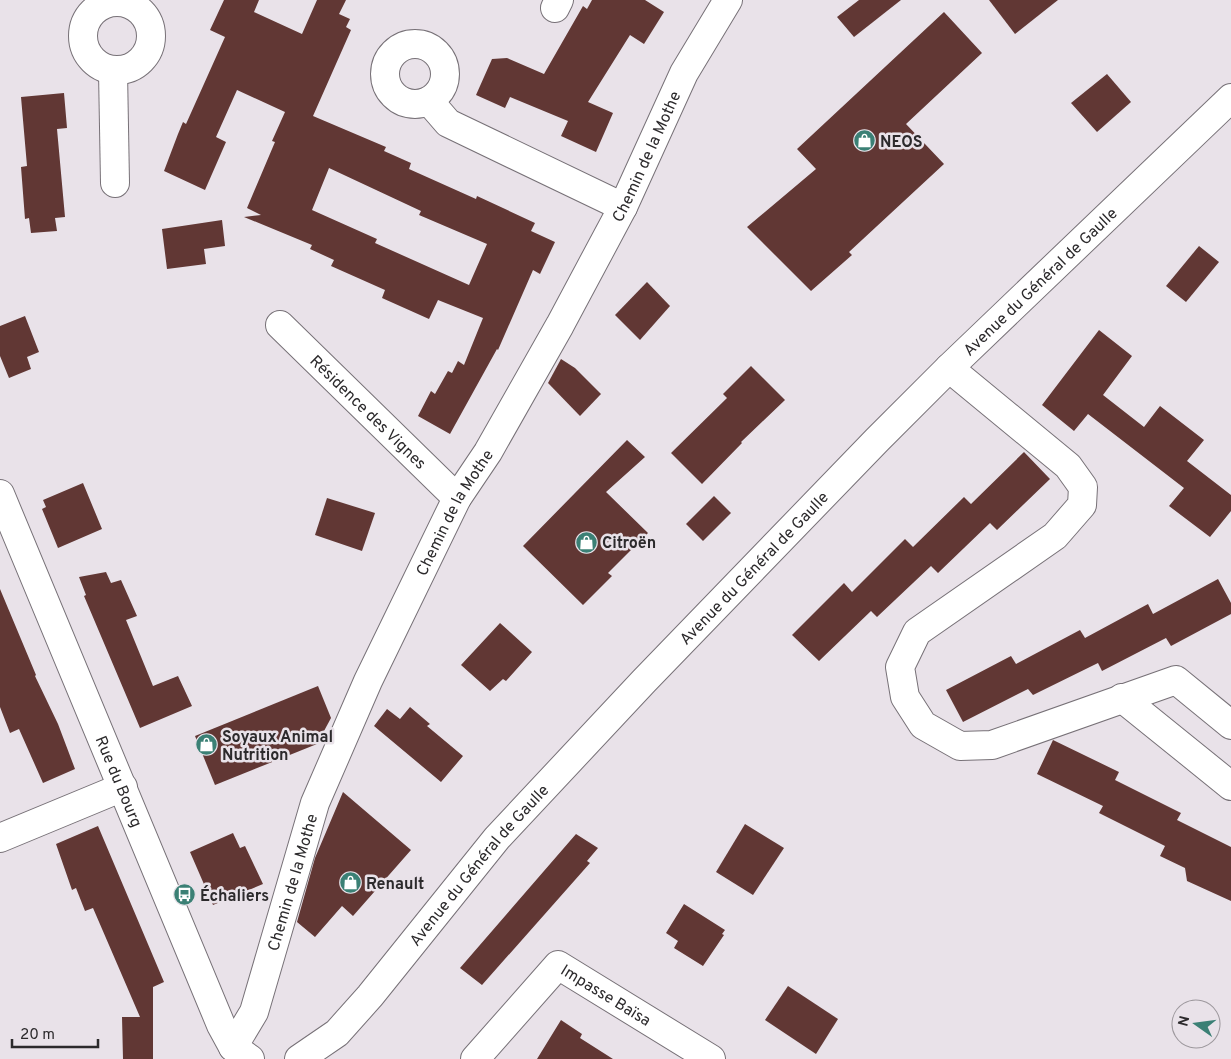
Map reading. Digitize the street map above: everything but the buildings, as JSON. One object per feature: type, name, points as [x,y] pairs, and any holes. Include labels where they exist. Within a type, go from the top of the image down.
[{"type":"street","name":"Chemin de la Mothe","points":[[242,1053],[314,803],[368,681],[457,498],[488,452],[560,325],[623,207],[684,73],[728,0]]},
{"type":"street","points":[[112,2],[124,2],[144,14],[149,24],[151,36],[149,48],[144,58],[135,66],[125,70],[113,71],[102,68],[94,62],[87,53],[83,43],[82,32],[85,21],[85,6],[101,6],[112,2]]},
{"type":"street","points":[[113,71],[116,183]]},
{"type":"street","name":"Avenue du Général de Gaulle","points":[[299,1059],[336,1033],[370,996],[497,838],[644,681],[877,440],[949,368],[1231,98]]},
{"type":"street","points":[[429,101],[448,123],[623,207]]},
{"type":"street","name":"Résidence des Vignes","points":[[280,325],[457,498]]},
{"type":"street","points":[[949,368],[1068,466],[1083,487],[1082,505],[1055,536],[917,632],[900,667],[905,698],[923,725],[960,746],[992,745],[1176,680],[1231,725]]},
{"type":"street","name":"Rue du Bourg","points":[[0,494],[221,1025],[242,1053]]},
{"type":"street","points":[[1122,698],[1231,786]]},
{"type":"street","points":[[0,838],[123,787]]},
{"type":"street","name":"Impasse Baïsa","points":[[475,1059],[558,965],[711,1059]]},
{"type":"place","name":"NEOS","points":[[864,141]]},
{"type":"place","name":"Citroën","points":[[586,542]]},
{"type":"place","name":"Soyaux Animal Nutrition","points":[[206,745]]},
{"type":"place","name":"Renault","points":[[350,883]]},
{"type":"place","name":"Échaliers","points":[[184,895]]}]
